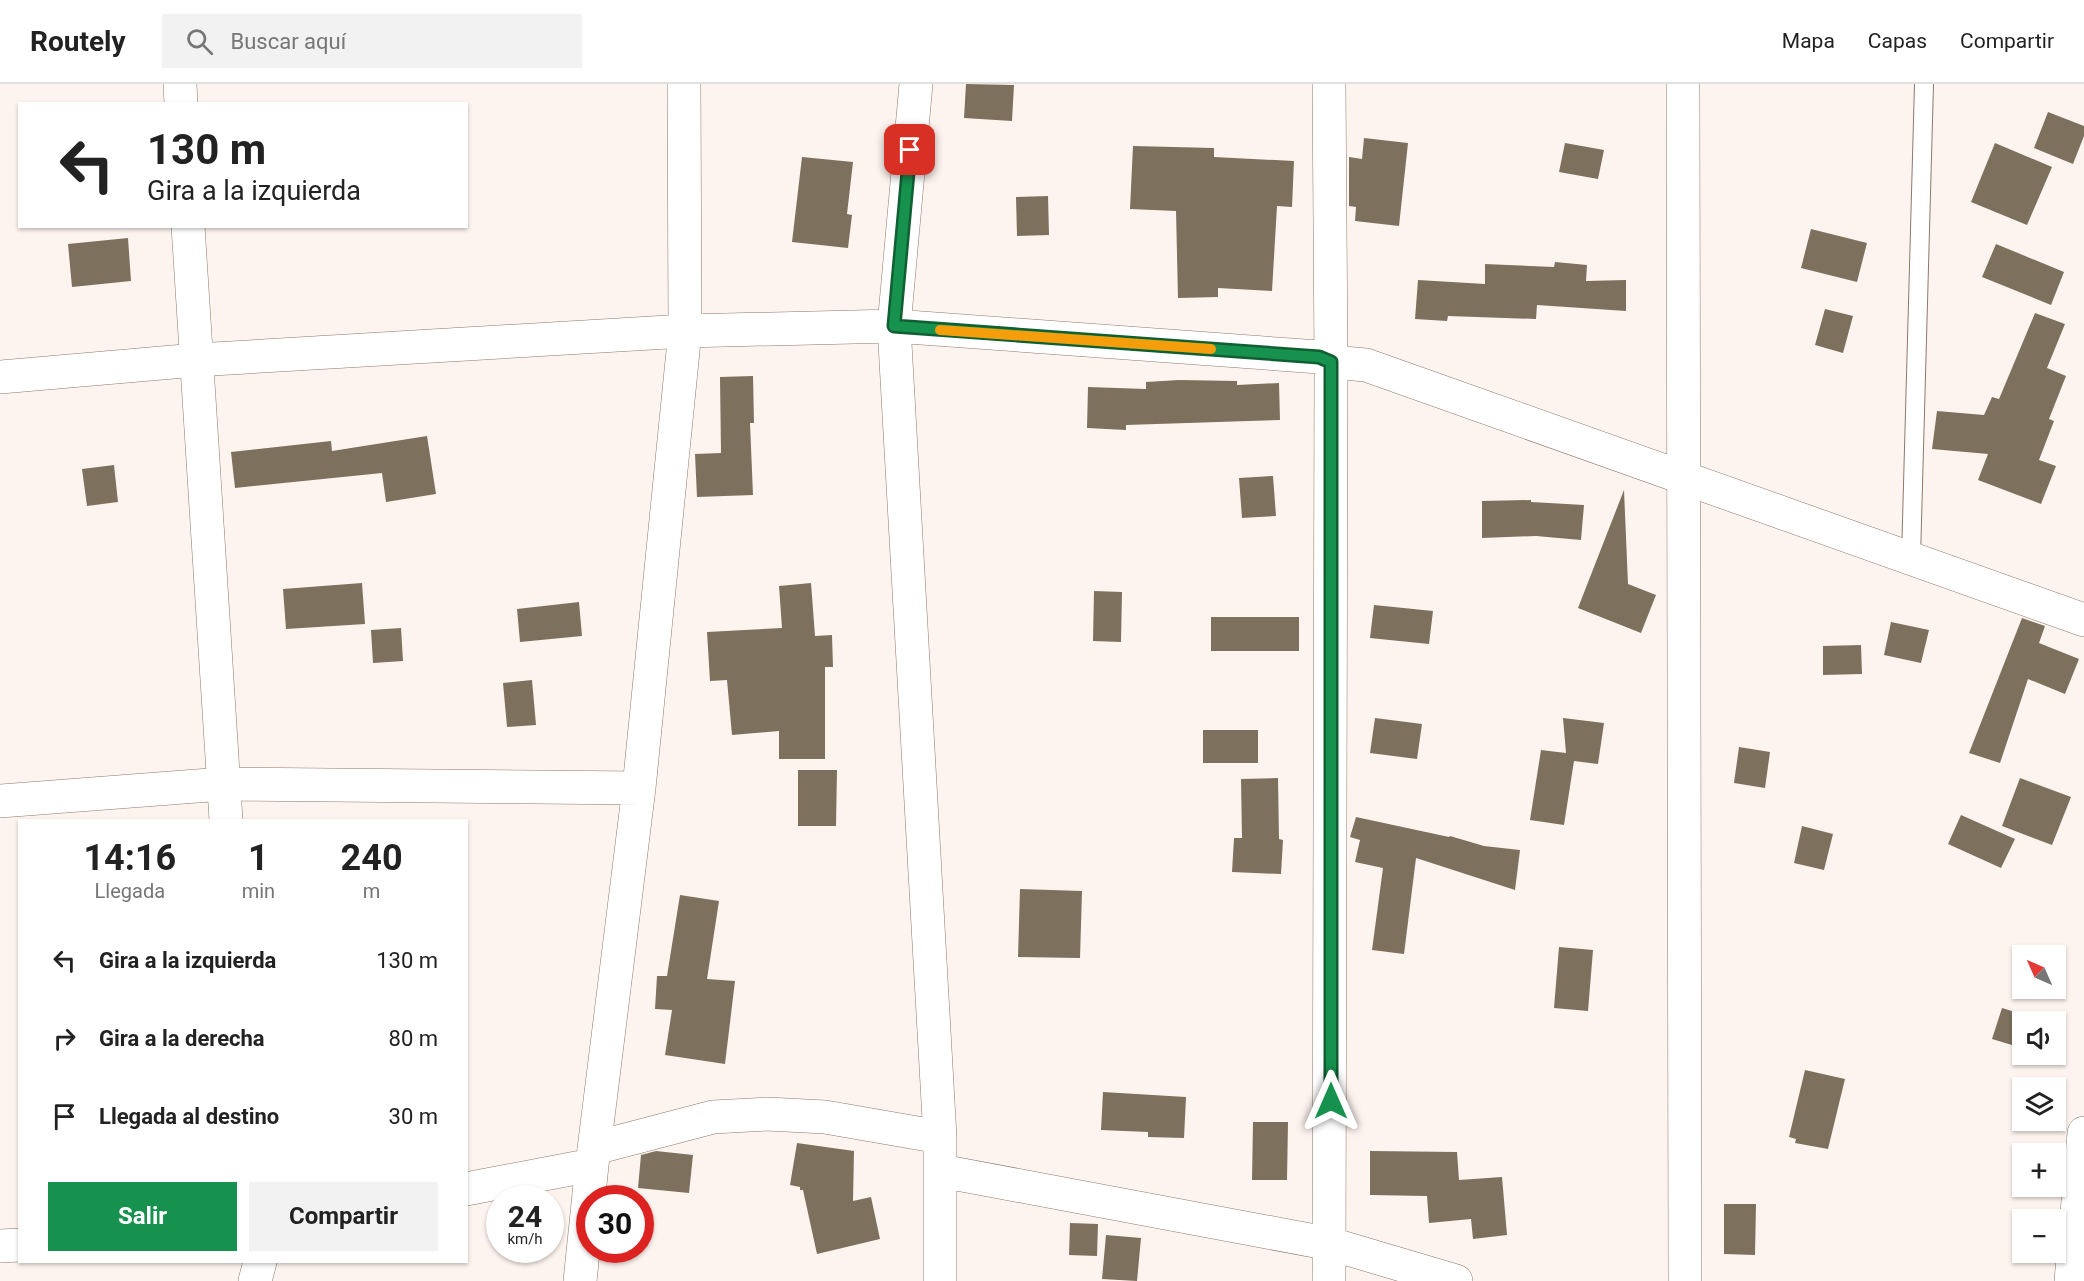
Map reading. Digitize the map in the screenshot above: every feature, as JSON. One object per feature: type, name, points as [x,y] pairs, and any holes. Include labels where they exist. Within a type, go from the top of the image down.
[{"type":"street","points":[[180,84],[181,102]]},
{"type":"street","points":[[580,1281],[639,788],[685,331],[684,84]]},
{"type":"street","points":[[916,84],[894,326],[940,1137],[940,1281]]},
{"type":"street","points":[[1329,84],[1331,362],[1331,1244],[1329,1281]]},
{"type":"street","points":[[1683,84],[1685,1281]]},
{"type":"street","points":[[188,228],[226,819]]},
{"type":"street","points":[[0,377],[196,360],[685,331],[894,326],[1319,357],[1331,362],[1366,365],[2084,620]]},
{"type":"street","points":[[0,801],[222,784],[639,788]]},
{"type":"street","points":[[468,1188],[594,1156],[713,1117],[767,1114],[825,1118],[940,1137]]},
{"type":"street","points":[[2071,1281],[2084,1133]]},
{"type":"street","points":[[941,1171],[1331,1244],[1456,1281]]},
{"type":"street","points":[[0,1246],[18,1245]]},
{"type":"street","points":[[255,1281],[260,1263]]},
{"type":"lane","points":[[1911,558],[1924,84]]},
{"type":"building","points":[[966,84],[1014,85],[1012,121],[964,118]]},
{"type":"building","points":[[2048,112],[2084,126],[2084,136],[2073,164],[2034,148]]},
{"type":"building","points":[[1364,138],[1408,143],[1399,226],[1355,221],[1356,207],[1349,206],[1349,157],[1362,159]]},
{"type":"building","points":[[1565,143],[1604,150],[1598,179],[1559,172]]},
{"type":"building","points":[[1995,143],[2052,167],[2027,225],[1971,202]]},
{"type":"building","points":[[1133,146],[1214,148],[1214,157],[1294,161],[1292,207],[1277,206],[1272,291],[1218,288],[1218,297],[1178,298],[1176,211],[1130,209]]},
{"type":"building","points":[[802,157],[853,162],[847,214],[852,215],[848,248],[792,242]]},
{"type":"building","points":[[1048,196],[1049,235],[1017,236],[1016,197]]},
{"type":"building","points":[[1811,229],[1867,243],[1857,282],[1801,268]]},
{"type":"building","points":[[128,238],[131,281],[72,287],[68,244]]},
{"type":"building","points":[[1996,244],[2064,272],[2051,305],[1982,277]]},
{"type":"building","points":[[1555,262],[1587,265],[1586,281],[1626,280],[1626,311],[1537,305],[1536,319],[1448,316],[1447,321],[1415,319],[1418,280],[1485,284],[1485,264],[1554,267]]},
{"type":"building","points":[[1825,309],[1853,316],[1843,353],[1815,345]]},
{"type":"building","points":[[2035,313],[2065,324],[2047,368],[2066,376],[2049,419],[2054,421],[2039,460],[2056,466],[2041,504],[1978,480],[1988,454],[1932,449],[1937,411],[1984,415],[1992,397],[1999,399]]},
{"type":"building","points":[[753,376],[754,423],[750,423],[753,495],[697,497],[695,454],[721,453],[720,377]]},
{"type":"building","points":[[1237,381],[1237,385],[1279,383],[1280,420],[1126,425],[1126,430],[1087,428],[1088,387],[1146,389],[1146,382]]},
{"type":"building","points":[[427,436],[436,494],[386,502],[382,473],[235,488],[231,452],[331,441],[332,451]]},
{"type":"building","points":[[114,465],[118,502],[87,506],[82,469]]},
{"type":"building","points":[[1273,476],[1276,516],[1242,518],[1239,478]]},
{"type":"building","points":[[1624,490],[1628,584],[1656,595],[1641,633],[1578,608]]},
{"type":"building","points":[[1531,500],[1531,502],[1584,505],[1581,540],[1536,536],[1482,538],[1482,501]]},
{"type":"building","points":[[362,583],[365,624],[286,629],[283,589]]},
{"type":"building","points":[[811,583],[815,636],[832,635],[833,667],[825,667],[825,759],[779,759],[779,731],[732,735],[727,680],[710,681],[707,632],[782,628],[779,586]]},
{"type":"building","points":[[1094,591],[1122,592],[1121,642],[1093,641]]},
{"type":"building","points":[[579,602],[582,636],[520,642],[517,609]]},
{"type":"building","points":[[1374,605],[1433,611],[1429,644],[1370,638]]},
{"type":"building","points":[[1211,617],[1299,617],[1299,651],[1211,651]]},
{"type":"building","points":[[2022,618],[2045,626],[2039,643],[2079,659],[2065,694],[2028,679],[2000,763],[1969,753]]},
{"type":"building","points":[[1891,622],[1929,630],[1921,663],[1884,655]]},
{"type":"building","points":[[401,628],[403,661],[373,663],[371,630]]},
{"type":"building","points":[[1861,645],[1862,674],[1823,675],[1823,646]]},
{"type":"building","points":[[532,680],[536,725],[507,727],[503,683]]},
{"type":"building","points":[[1375,718],[1422,724],[1417,759],[1370,753]]},
{"type":"building","points":[[1563,718],[1604,723],[1598,764],[1574,761],[1564,825],[1530,820],[1541,750],[1566,753]]},
{"type":"building","points":[[1203,730],[1258,730],[1258,763],[1203,763]]},
{"type":"building","points":[[1739,747],[1770,752],[1765,788],[1734,783]]},
{"type":"building","points":[[798,770],[837,770],[836,826],[798,826]]},
{"type":"building","points":[[1278,778],[1279,839],[1283,840],[1281,874],[1232,872],[1234,838],[1242,838],[1241,779]]},
{"type":"building","points":[[2020,778],[2071,797],[2052,845],[2002,826]]},
{"type":"building","points":[[1961,815],[2015,839],[2001,868],[1948,844]]},
{"type":"building","points":[[1356,817],[1450,836],[1484,846],[1520,850],[1515,890],[1416,858],[1404,954],[1372,950],[1383,868],[1355,862],[1360,840],[1350,837]]},
{"type":"building","points":[[1802,826],[1833,834],[1824,870],[1794,863]]},
{"type":"building","points":[[1020,889],[1082,891],[1080,958],[1018,957]]},
{"type":"building","points":[[680,895],[719,901],[707,979],[735,981],[725,1064],[665,1055],[672,1010],[655,1009],[657,976],[667,976]]},
{"type":"building","points":[[1559,947],[1593,950],[1588,1011],[1554,1008]]},
{"type":"building","points":[[2002,1008],[2012,1011],[2012,1045],[1992,1039]]},
{"type":"building","points":[[1805,1070],[1845,1079],[1828,1149],[1795,1143],[1796,1139],[1789,1137]]},
{"type":"building","points":[[1103,1092],[1186,1097],[1184,1138],[1148,1137],[1148,1132],[1101,1130]]},
{"type":"building","points":[[1253,1122],[1288,1122],[1287,1180],[1252,1180]]},
{"type":"building","points":[[797,1143],[854,1151],[853,1201],[871,1197],[880,1239],[817,1254],[803,1190],[790,1185]]},
{"type":"building","points":[[656,1151],[693,1155],[689,1193],[654,1190],[654,1185],[638,1185],[641,1155]]},
{"type":"building","points":[[1370,1151],[1457,1152],[1459,1180],[1502,1177],[1507,1235],[1473,1239],[1471,1219],[1429,1223],[1427,1196],[1370,1195]]},
{"type":"building","points":[[1724,1204],[1756,1204],[1755,1255],[1724,1254]]},
{"type":"building","points":[[1070,1223],[1098,1224],[1097,1256],[1069,1255]]},
{"type":"building","points":[[1106,1235],[1141,1238],[1137,1281],[1102,1279]]},
{"type":"slow traffic","points":[[940,330],[1211,349]]},
{"type":"route","points":[[910,150],[894,326],[1319,357],[1331,362],[1331,1101]]}]
